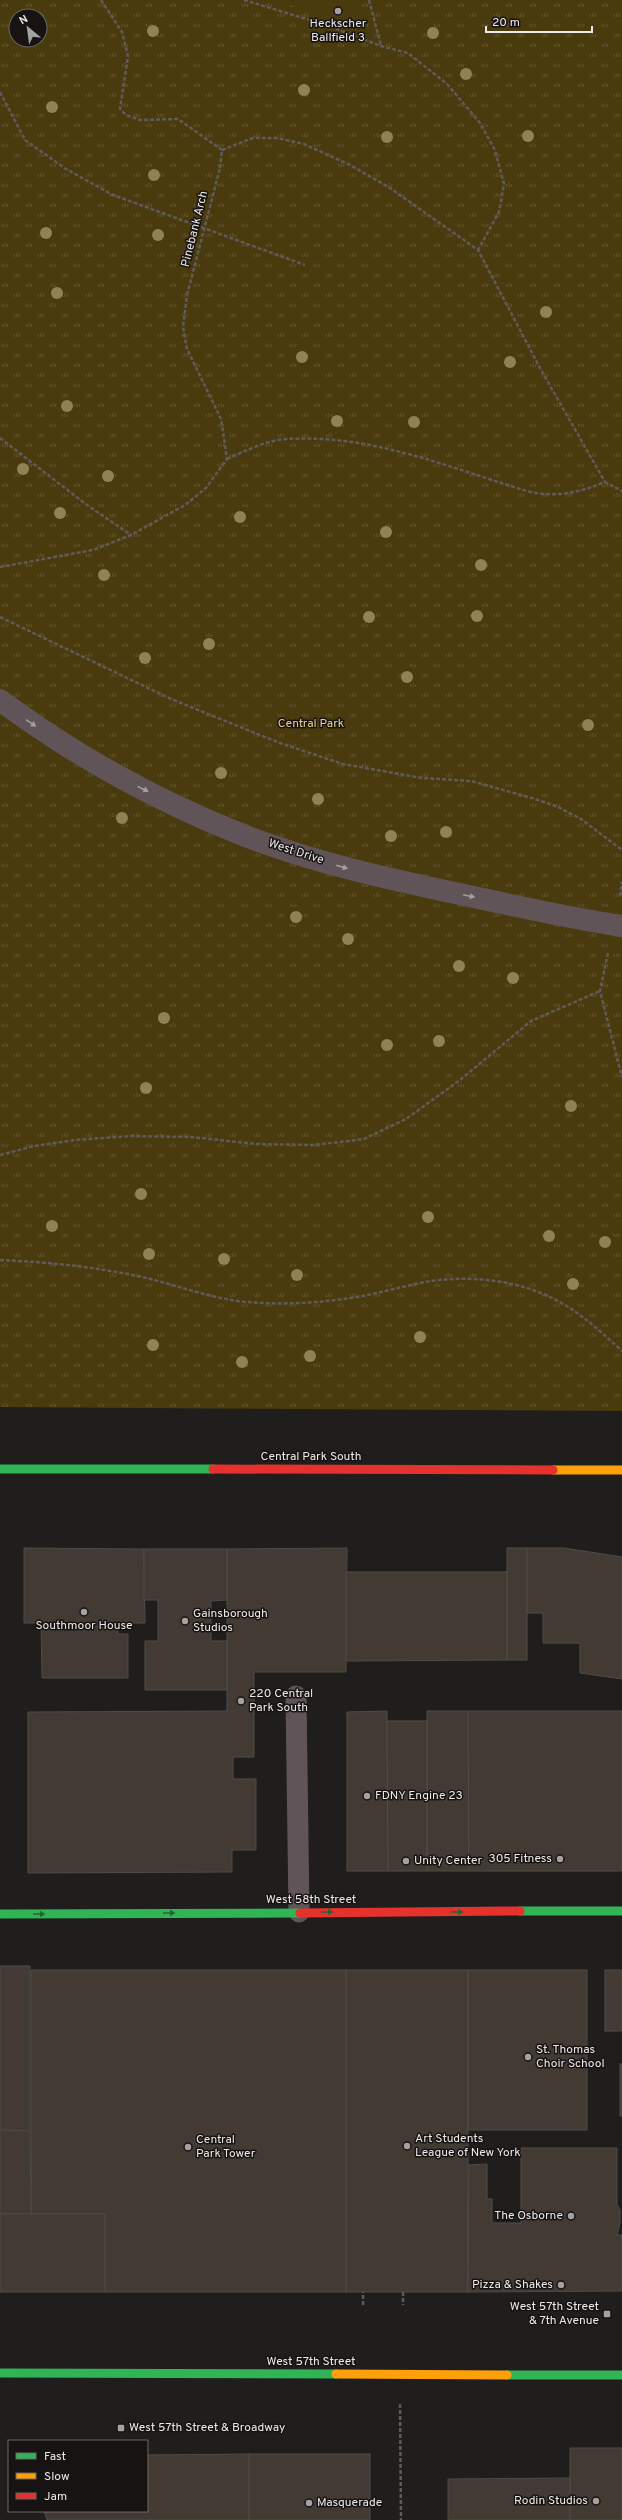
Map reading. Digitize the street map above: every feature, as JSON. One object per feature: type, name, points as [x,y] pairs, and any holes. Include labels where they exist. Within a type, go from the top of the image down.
[{"type":"main road","name":"Central Park South","points":[[0,1468],[622,1470]]},
{"type":"main road","name":"West 58th Street","points":[[0,1914],[622,1911]]},
{"type":"main road","name":"West 57th Street","points":[[0,2373],[622,2375]]},
{"type":"street","name":"West Drive","points":[[0,700],[31,723],[128,782],[243,835],[298,854],[416,885],[618,926]]},
{"type":"lane","points":[[296,1696],[299,1912]]},
{"type":"path","points":[[101,0],[122,32],[128,56],[120,109],[126,115],[140,120],[178,119],[222,150],[253,138],[277,138],[304,144],[350,165],[390,188],[478,250],[605,482],[622,490]]},
{"type":"path","points":[[244,0],[323,24],[381,46],[408,53],[447,84],[480,123],[495,150],[504,184],[498,212],[478,250]]},
{"type":"path","points":[[369,0],[381,46]]},
{"type":"path","points":[[0,92],[25,140],[66,169],[113,194],[305,265]]},
{"type":"path","name":"Pinebank Arch","points":[[222,150],[220,168],[187,295],[183,327],[187,349],[221,419],[227,459]]},
{"type":"path","points":[[0,438],[87,505],[131,535]]},
{"type":"path","points":[[0,567],[94,550],[131,535],[185,505],[206,488],[227,459],[253,448],[286,438],[332,440],[385,446],[500,483],[552,495],[579,492],[605,482]]},
{"type":"path","points":[[0,617],[171,699],[280,743],[343,764],[422,778],[471,781],[535,799],[581,819],[622,850]]},
{"type":"path","points":[[618,926],[600,991],[622,1077]]},
{"type":"path","points":[[0,1155],[34,1146],[75,1140],[131,1136],[285,1144],[314,1144],[364,1139],[406,1119],[460,1080],[531,1022],[600,991]]},
{"type":"path","points":[[0,1260],[36,1262],[142,1277],[245,1302],[281,1305],[352,1298],[426,1282],[459,1279],[491,1281],[527,1287],[552,1298],[579,1313],[622,1351]]},
{"type":"path","points":[[363,2292],[363,2305]]},
{"type":"path","points":[[403,2292],[403,2305]]},
{"type":"path","points":[[399,2374],[401,2520]]},
{"type":"green space","name":"Central Park","points":[[0,0],[622,0],[622,1411],[0,1407]]},
{"type":"green space","name":"Heckscher Ballfield 3","points":[[274,0],[360,0],[365,18],[361,24],[352,24]]},
{"type":"building","name":"Southmoor House","points":[[24,1548],[144,1549],[145,1623],[118,1623],[118,1634],[128,1634],[128,1678],[42,1678],[41,1623],[24,1623]]},
{"type":"building","name":"220 Central Park South","points":[[347,1548],[346,1672],[254,1672],[254,1757],[233,1757],[233,1779],[256,1779],[256,1850],[232,1850],[232,1872],[28,1873],[28,1712],[227,1711],[227,1549]]},
{"type":"building","points":[[507,1548],[527,1548],[527,1660],[507,1660]]},
{"type":"building","points":[[527,1548],[564,1548],[622,1557],[622,1679],[580,1673],[580,1643],[543,1643],[543,1613],[527,1613]]},
{"type":"building","name":"Gainsborough Studios","points":[[144,1549],[227,1549],[227,1600],[211,1601],[211,1641],[227,1641],[227,1690],[145,1690],[145,1641],[158,1641],[158,1600],[144,1600]]},
{"type":"building","points":[[346,1572],[507,1572],[507,1660],[346,1661]]},
{"type":"building","name":"FDNY Engine 23","points":[[387,1711],[388,1871],[347,1871],[347,1712]]},
{"type":"building","points":[[427,1711],[468,1711],[469,1871],[427,1871]]},
{"type":"building","points":[[468,1711],[622,1711],[622,1871],[469,1871]]},
{"type":"building","points":[[387,1721],[427,1721],[427,1871],[388,1871]]},
{"type":"building","points":[[0,1966],[30,1966],[30,2131],[0,2130]]},
{"type":"building","name":"Central Park Tower","points":[[31,1970],[346,1970],[346,2292],[105,2292],[105,2214],[31,2214]]},
{"type":"building","name":"Art Students League of New York","points":[[346,1970],[468,1970],[468,2292],[346,2292]]},
{"type":"building","name":"St. Thomas Choir School","points":[[468,1970],[587,1970],[587,2130],[468,2130]]},
{"type":"building","points":[[605,1970],[622,1970],[622,2031],[605,2031]]},
{"type":"building","points":[[620,2064],[622,2064],[622,2116],[620,2116]]},
{"type":"building","points":[[0,2130],[30,2131],[31,2214],[0,2214]]},
{"type":"building","name":"The Osborne","points":[[521,2148],[617,2148],[617,2205],[620,2210],[620,2222],[617,2235],[622,2235],[622,2291],[468,2292],[469,2165],[487,2164],[487,2199],[492,2199],[492,2223],[521,2223]]},
{"type":"building","points":[[0,2214],[105,2214],[105,2292],[0,2292]]},
{"type":"building","name":"Rodin Studios","points":[[570,2448],[622,2448],[622,2520],[570,2520]]},
{"type":"building","name":"Masquerade","points":[[249,2454],[370,2454],[370,2520],[249,2520]]},
{"type":"building","points":[[249,2454],[249,2520],[47,2520],[44,2512],[148,2512],[148,2455]]},
{"type":"building","points":[[570,2478],[570,2520],[448,2520],[448,2479]]},
{"type":"traffic: fast","points":[[0,1469],[213,1469]]},
{"type":"traffic: fast","points":[[520,1911],[622,1911]]},
{"type":"traffic: fast","points":[[0,1914],[300,1913]]},
{"type":"traffic: fast","points":[[0,2373],[336,2374]]},
{"type":"traffic: fast","points":[[507,2375],[622,2375]]},
{"type":"traffic: slow","points":[[553,1470],[622,1470]]},
{"type":"traffic: slow","points":[[336,2374],[507,2375]]},
{"type":"traffic: jam","points":[[213,1469],[553,1470]]},
{"type":"traffic: jam","points":[[300,1913],[520,1911]]},
{"type":"place","name":"Heckscher Ballfield 3","points":[[338,11]]},
{"type":"place","name":"Southmoor House","points":[[84,1612]]},
{"type":"place","name":"Gainsborough Studios","points":[[185,1621]]},
{"type":"place","name":"220 Central Park South","points":[[241,1701]]},
{"type":"place","name":"FDNY Engine 23","points":[[367,1796]]},
{"type":"place","name":"305 Fitness","points":[[560,1859]]},
{"type":"place","name":"Unity Center","points":[[406,1861]]},
{"type":"place","name":"St. Thomas Choir School","points":[[528,2057]]},
{"type":"place","name":"Art Students League of New York","points":[[407,2146]]},
{"type":"place","name":"Central Park Tower","points":[[188,2147]]},
{"type":"place","name":"The Osborne","points":[[571,2216]]},
{"type":"place","name":"Pizza & Shakes","points":[[561,2285]]},
{"type":"place","name":"West 57th Street & 7th Avenue","points":[[607,2314]]},
{"type":"place","name":"West 57th Street & Broadway","points":[[121,2428]]},
{"type":"place","name":"Rodin Studios","points":[[596,2501]]},
{"type":"place","name":"Masquerade","points":[[309,2503]]}]
